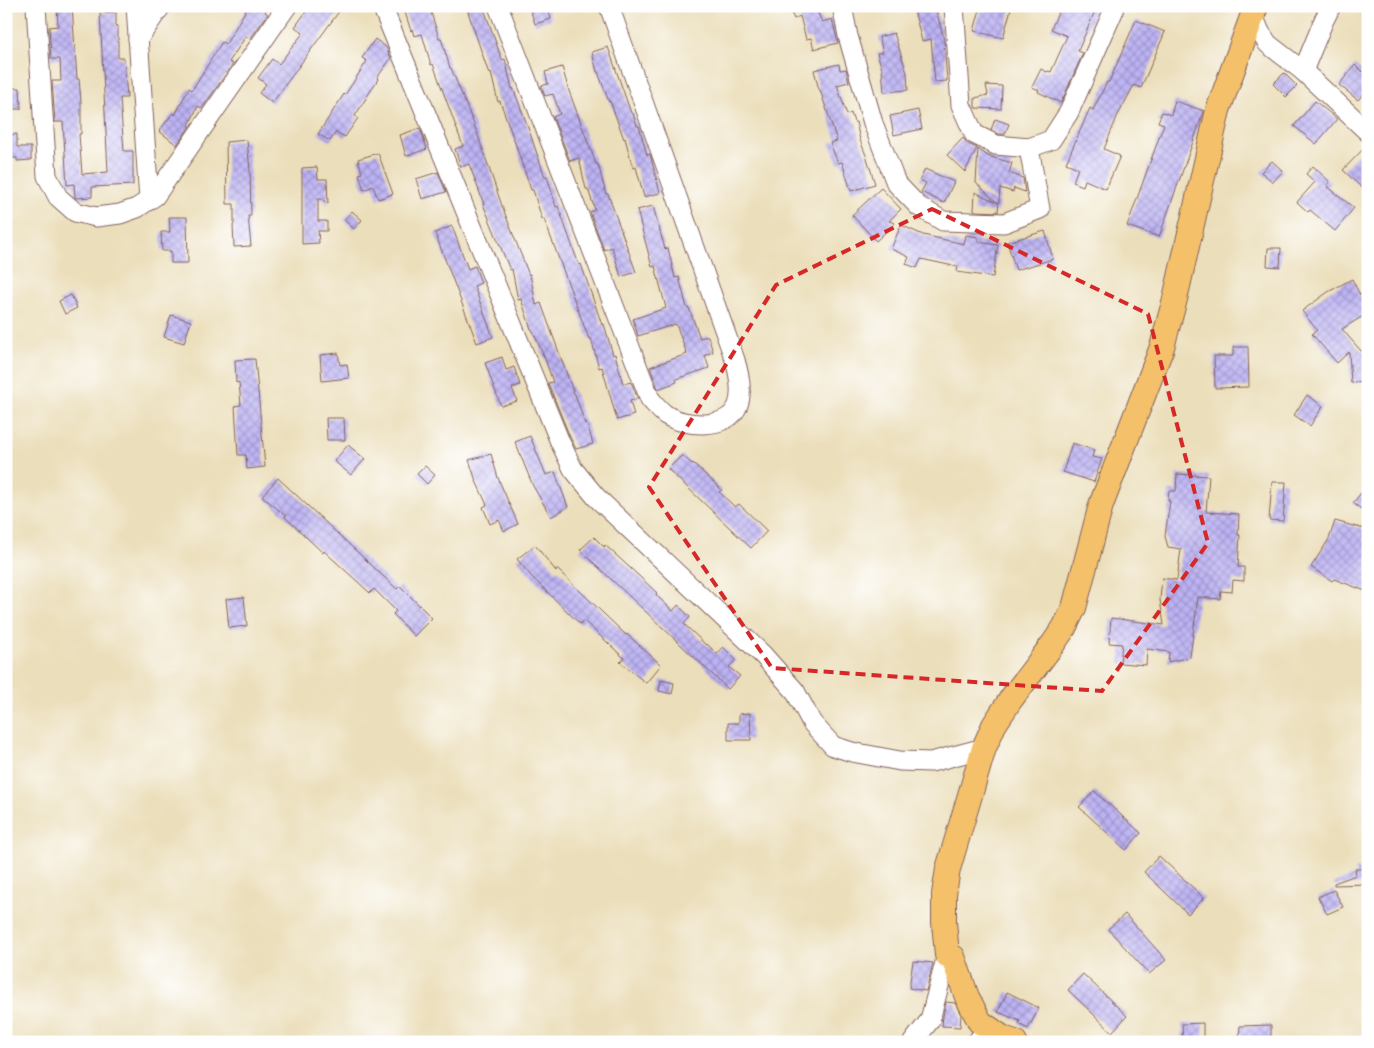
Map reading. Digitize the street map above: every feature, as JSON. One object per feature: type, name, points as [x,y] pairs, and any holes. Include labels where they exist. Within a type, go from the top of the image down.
[{"type":"main road","points":[[1015,1042],[982,1035],[980,1022],[967,997],[953,957],[947,955],[944,894],[948,869],[984,748],[994,725],[1064,628],[1074,608],[1101,505],[1162,347],[1218,110],[1254,11]]},
{"type":"street","points":[[36,6],[47,176],[58,197],[75,212],[96,217],[120,214],[137,208],[155,196],[287,6]]},
{"type":"street","points":[[136,6],[149,200]]},
{"type":"street","points":[[138,39],[161,6]]},
{"type":"street","points":[[382,6],[560,442],[573,469],[596,498],[763,656],[796,691],[812,723],[833,746],[852,752],[900,761],[931,762],[984,748]]},
{"type":"street","points":[[498,6],[650,399],[666,414],[681,422],[716,423],[731,416],[738,405],[740,377],[736,360],[609,6]]},
{"type":"street","points":[[842,6],[848,36],[873,123],[892,174],[896,183],[918,206],[943,221],[1004,223],[1040,209],[1029,148]]},
{"type":"street","points":[[954,6],[961,105],[974,134],[996,145],[1029,148],[1051,140],[1069,112],[1114,6]]},
{"type":"street","points":[[1303,72],[1331,6]]},
{"type":"street","points":[[1254,11],[1260,32],[1268,44],[1303,72],[1368,132]]},
{"type":"street","points":[[913,1042],[930,1020],[947,955]]},
{"type":"highlighted area","points":[[932,209],[1148,314],[1208,543],[1102,691],[772,668],[649,487],[776,285]]},
{"type":"building","points":[[57,6],[72,6],[77,79],[79,79],[81,102],[81,134],[79,134],[82,174],[108,172],[100,13],[116,12],[118,58],[124,58],[127,98],[120,98],[124,151],[133,151],[133,185],[92,187],[92,197],[76,198],[74,184],[67,185],[63,122],[55,122],[52,81],[61,81],[60,59],[51,59],[49,27],[58,26]]},
{"type":"building","points":[[248,6],[268,6],[265,12],[268,14],[250,39],[246,36],[229,62],[233,64],[202,108],[198,106],[190,126],[177,145],[159,131],[173,113],[175,115],[189,88],[192,90],[222,42],[226,44]]},
{"type":"building","points":[[310,6],[343,6],[272,103],[259,93],[266,84],[258,78],[272,59],[279,64],[303,33],[295,27]]},
{"type":"building","points":[[403,6],[429,6],[450,68],[475,127],[502,206],[530,274],[536,305],[541,303],[585,424],[587,423],[593,444],[576,449],[570,437],[548,383],[553,382],[545,359],[531,329],[521,299],[518,300],[512,269],[510,270],[469,164],[461,167],[455,149],[463,146],[433,64],[431,65],[422,34],[414,36]]},
{"type":"building","points":[[466,6],[483,6],[502,60],[505,59],[512,89],[525,119],[545,177],[547,176],[556,207],[558,206],[579,265],[581,264],[602,325],[604,324],[623,384],[631,382],[638,399],[630,401],[634,415],[617,420],[602,367],[599,368],[591,338],[589,339],[544,219],[542,219],[533,190],[531,190],[500,101],[498,102],[491,73],[489,74]]},
{"type":"building","points":[[529,6],[547,6],[551,19],[535,24]]},
{"type":"building","points":[[788,6],[822,6],[816,9],[822,22],[832,19],[838,43],[814,49],[811,38],[806,39],[800,16],[794,19]]},
{"type":"building","points":[[913,6],[935,6],[944,40],[947,81],[935,82],[931,39],[922,41]]},
{"type":"building","points":[[981,6],[1000,6],[1011,9],[1003,38],[974,31]]},
{"type":"building","points":[[1061,6],[1097,6],[1078,51],[1083,53],[1061,103],[1032,87],[1041,69],[1051,72],[1067,36],[1051,29]]},
{"type":"building","points":[[1136,20],[1165,32],[1141,88],[1134,85],[1117,117],[1104,149],[1120,156],[1106,189],[1085,180],[1083,186],[1073,182],[1078,168],[1066,163],[1090,108],[1093,110],[1107,82],[1109,82]]},
{"type":"building","points":[[894,33],[907,73],[908,90],[884,92],[882,69],[877,53],[883,52],[879,37]]},
{"type":"building","points":[[375,39],[386,47],[391,58],[377,78],[355,116],[358,118],[345,137],[336,132],[330,141],[318,134],[367,61],[362,58]]},
{"type":"building","points":[[608,47],[631,113],[633,113],[637,126],[639,126],[647,155],[650,154],[660,193],[644,197],[636,167],[633,168],[625,138],[597,72],[592,52]]},
{"type":"building","points":[[839,64],[840,70],[846,69],[849,82],[837,85],[847,115],[851,113],[854,122],[856,122],[875,184],[851,191],[842,162],[838,163],[830,143],[837,141],[814,70]]},
{"type":"building","points":[[1355,65],[1368,76],[1368,89],[1358,100],[1339,85]]},
{"type":"building","points":[[562,67],[596,164],[598,164],[606,194],[608,194],[636,272],[621,277],[612,247],[604,250],[590,212],[595,210],[588,189],[586,189],[579,158],[570,161],[553,117],[560,114],[553,94],[545,96],[541,86],[548,84],[545,72]]},
{"type":"building","points":[[1284,73],[1297,86],[1286,97],[1273,84]]},
{"type":"building","points":[[986,85],[1002,86],[1001,109],[975,108],[975,98],[988,95]]},
{"type":"building","points":[[6,88],[20,88],[21,109],[6,109]]},
{"type":"building","points":[[1175,101],[1204,111],[1159,237],[1127,226],[1164,124],[1158,122],[1162,112],[1171,115]]},
{"type":"building","points":[[1315,101],[1337,119],[1316,144],[1294,126]]},
{"type":"building","points":[[918,110],[922,129],[894,135],[890,116]]},
{"type":"building","points":[[995,119],[1009,124],[1005,134],[999,134],[991,130]]},
{"type":"building","points":[[420,128],[427,149],[406,156],[400,135]]},
{"type":"building","points":[[17,134],[17,147],[31,147],[31,160],[17,161],[17,158],[6,158],[6,135]]},
{"type":"building","points":[[963,138],[968,144],[977,148],[965,172],[947,155]]},
{"type":"building","points":[[247,140],[251,216],[248,216],[251,246],[234,247],[234,204],[227,204],[226,142]]},
{"type":"building","points":[[1368,144],[1368,182],[1362,188],[1343,170]]},
{"type":"building","points":[[978,149],[988,156],[1012,163],[1009,173],[1023,178],[1025,192],[1014,188],[1013,192],[1000,188],[998,212],[974,211],[975,192],[998,203],[976,183]]},
{"type":"building","points":[[378,153],[393,194],[378,199],[373,186],[364,190],[359,174],[362,173],[358,159]]},
{"type":"building","points":[[1272,161],[1283,171],[1273,182],[1261,172]]},
{"type":"building","points":[[1313,166],[1330,182],[1327,186],[1354,208],[1335,231],[1310,210],[1308,212],[1297,202],[1315,182],[1306,174]]},
{"type":"building","points":[[317,167],[318,179],[327,179],[328,204],[322,199],[318,199],[318,221],[327,221],[327,231],[318,231],[319,243],[302,244],[302,168]]},
{"type":"building","points":[[925,169],[954,182],[944,203],[921,192],[926,183],[920,180]]},
{"type":"building","points":[[438,172],[446,192],[422,199],[416,179]]},
{"type":"building","points":[[881,188],[901,209],[889,221],[895,223],[876,241],[852,215]]},
{"type":"building","points":[[653,206],[665,249],[668,248],[675,278],[679,277],[687,308],[689,308],[700,338],[708,336],[713,352],[705,355],[709,368],[676,379],[677,382],[658,389],[650,367],[687,354],[676,324],[638,336],[633,319],[666,308],[655,266],[652,267],[637,210]]},
{"type":"building","points":[[352,211],[362,220],[354,229],[344,220]]},
{"type":"building","points":[[169,217],[187,217],[188,263],[171,263],[171,251],[162,251],[161,232],[170,232]]},
{"type":"building","points":[[901,225],[923,235],[964,244],[966,235],[978,237],[978,242],[998,245],[993,277],[957,272],[958,267],[921,259],[917,268],[906,264],[909,257],[891,249]]},
{"type":"building","points":[[452,226],[468,269],[475,266],[481,283],[474,286],[493,337],[477,343],[435,233]]},
{"type":"building","points":[[1045,231],[1053,259],[1016,270],[1007,242]]},
{"type":"building","points":[[1268,248],[1281,248],[1280,267],[1267,266]]},
{"type":"building","points":[[1352,279],[1360,295],[1368,290],[1368,313],[1342,329],[1361,351],[1366,350],[1368,382],[1351,383],[1349,352],[1337,363],[1312,334],[1317,330],[1302,311],[1328,292]]},
{"type":"building","points":[[71,295],[77,308],[65,314],[59,301]]},
{"type":"building","points":[[171,315],[191,321],[184,343],[164,337]]},
{"type":"building","points":[[1233,347],[1248,347],[1249,387],[1215,388],[1214,356],[1233,356]]},
{"type":"building","points":[[338,353],[340,365],[347,364],[349,378],[322,381],[320,355]]},
{"type":"building","points":[[502,357],[506,370],[514,367],[520,385],[512,388],[517,401],[501,406],[485,363]]},
{"type":"building","points":[[255,359],[265,467],[247,469],[246,455],[238,455],[235,406],[241,405],[239,382],[236,383],[235,360]]},
{"type":"building","points":[[1307,395],[1323,406],[1310,426],[1294,415]]},
{"type":"building","points":[[326,418],[344,418],[345,440],[327,440]]},
{"type":"building","points":[[530,436],[546,475],[555,472],[568,507],[551,517],[533,486],[515,442]]},
{"type":"building","points":[[1072,443],[1094,450],[1092,457],[1102,459],[1094,482],[1063,472]]},
{"type":"building","points":[[348,445],[365,459],[351,475],[334,461]]},
{"type":"building","points":[[491,454],[498,478],[518,524],[504,531],[499,520],[490,524],[483,507],[487,505],[469,460]]},
{"type":"building","points":[[682,455],[722,490],[719,492],[735,507],[739,504],[767,531],[751,548],[668,469]]},
{"type":"building","points":[[425,466],[435,475],[427,484],[417,474]]},
{"type":"building","points":[[1177,474],[1209,476],[1206,512],[1239,514],[1238,567],[1244,567],[1244,581],[1233,580],[1232,592],[1221,591],[1220,599],[1198,597],[1190,657],[1168,662],[1169,652],[1147,649],[1146,665],[1120,663],[1122,644],[1109,643],[1111,618],[1164,625],[1160,600],[1162,578],[1177,580],[1181,549],[1168,547],[1165,536],[1170,501],[1168,501],[1169,491],[1176,491]]},
{"type":"building","points":[[278,478],[397,589],[400,586],[432,618],[414,636],[393,614],[396,611],[374,589],[370,593],[324,551],[323,553],[286,516],[262,496]]},
{"type":"building","points":[[1272,482],[1286,482],[1283,521],[1269,520]]},
{"type":"building","points":[[1361,493],[1368,498],[1368,514],[1353,503]]},
{"type":"building","points":[[1335,521],[1368,530],[1368,592],[1334,579],[1332,581],[1311,567],[1329,539]]},
{"type":"building","points":[[594,537],[640,577],[673,611],[678,605],[690,617],[684,624],[706,645],[717,654],[723,647],[736,660],[729,667],[740,676],[728,689],[580,550]]},
{"type":"building","points":[[535,545],[556,571],[557,569],[626,635],[661,665],[646,683],[620,662],[624,658],[584,621],[580,624],[531,576],[517,559]]},
{"type":"building","points":[[244,597],[247,626],[229,628],[226,599]]},
{"type":"building","points":[[661,680],[674,683],[672,694],[659,691]]},
{"type":"building","points":[[750,713],[751,740],[728,740],[728,723],[739,723],[739,714]]},
{"type":"building","points":[[1094,791],[1141,833],[1126,850],[1079,807]]},
{"type":"building","points":[[1159,856],[1204,898],[1188,914],[1144,872]]},
{"type":"building","points":[[1355,869],[1368,869],[1368,884],[1334,885],[1334,883],[1356,875]]},
{"type":"building","points":[[1334,890],[1343,907],[1327,914],[1318,897]]},
{"type":"building","points":[[1125,914],[1166,960],[1149,974],[1108,929]]},
{"type":"building","points":[[913,961],[933,963],[926,991],[909,988]]},
{"type":"building","points":[[1083,974],[1127,1016],[1112,1032],[1068,990]]},
{"type":"building","points":[[1007,992],[1039,1008],[1028,1029],[1019,1024],[1020,1021],[998,1012]]},
{"type":"building","points":[[946,1002],[955,1003],[961,1015],[960,1027],[942,1026]]},
{"type":"building","points":[[1203,1023],[1203,1042],[1183,1042],[1182,1024]]},
{"type":"building","points":[[1271,1025],[1271,1042],[1246,1042],[1245,1040],[1239,1040],[1240,1026]]}]
